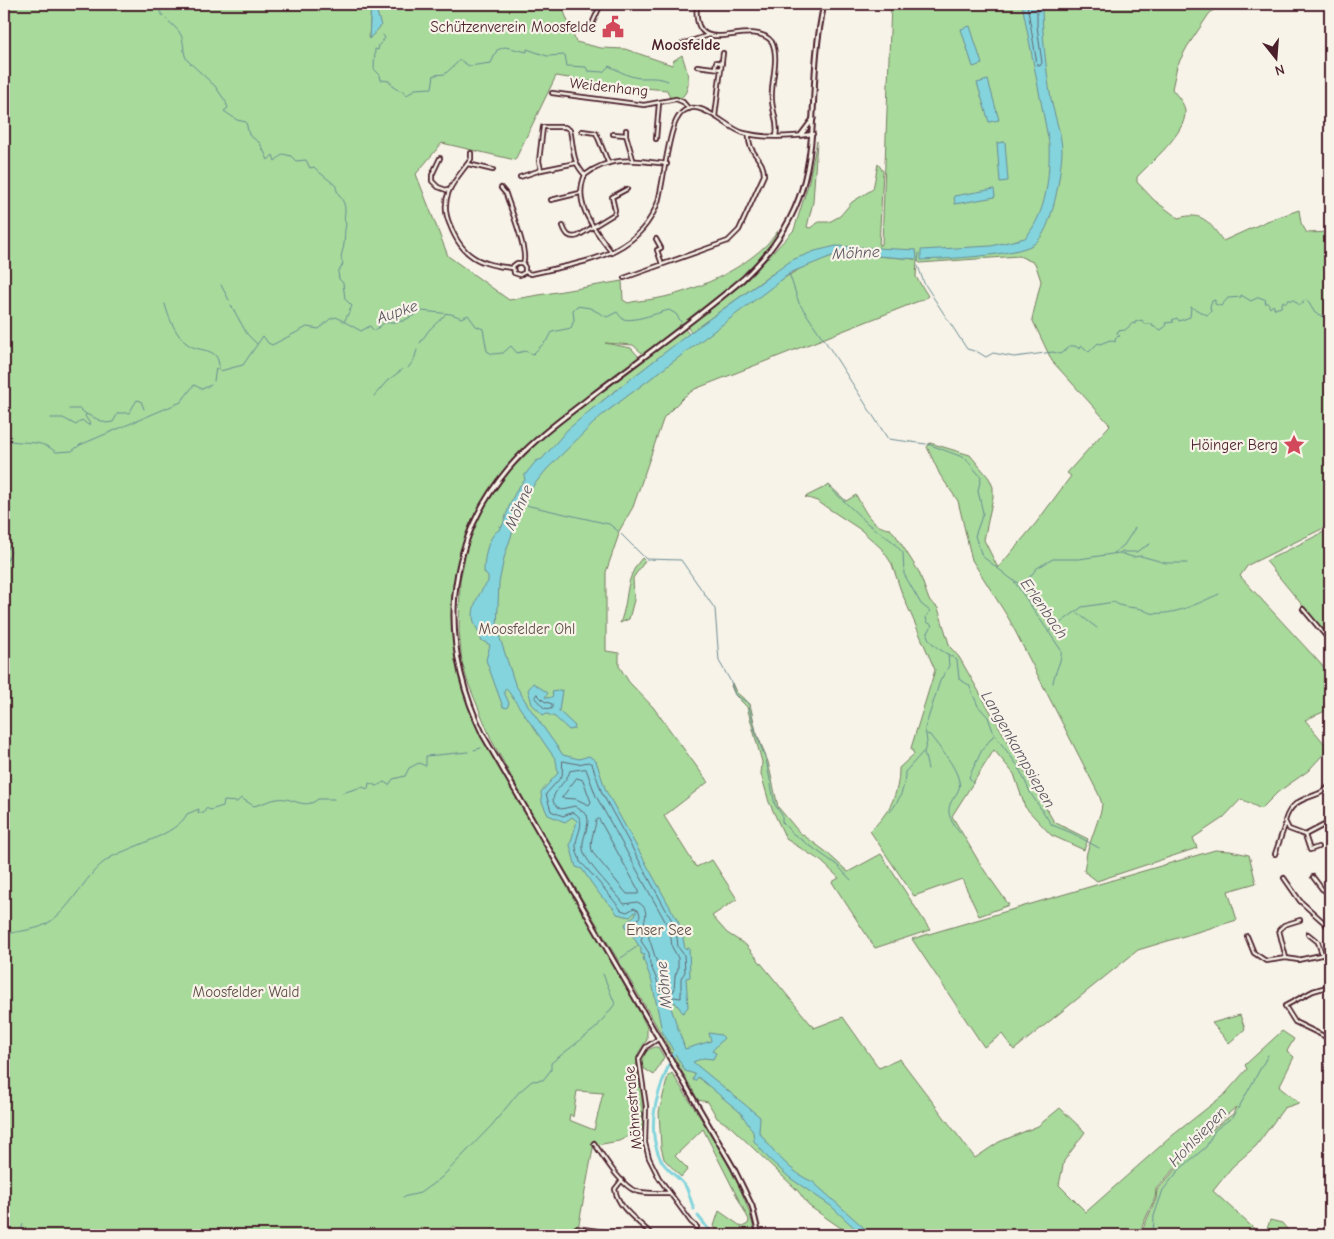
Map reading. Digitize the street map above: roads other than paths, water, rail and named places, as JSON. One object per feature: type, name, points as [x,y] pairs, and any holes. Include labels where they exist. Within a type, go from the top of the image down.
[{"type":"main road","points":[[759,1235],[752,1206],[740,1180],[491,749],[472,712],[460,677],[454,643],[453,604],[463,554],[475,520],[496,485],[517,459],[560,420],[732,289],[771,251],[786,230],[799,201],[807,172],[813,134],[818,40],[824,4]]},
{"type":"main road","points":[[801,135],[814,119]]},
{"type":"street","points":[[592,24],[601,4]]},
{"type":"street","points":[[698,4],[697,23],[703,32],[709,35]]},
{"type":"street","points":[[682,44],[709,35],[762,35],[772,42],[775,55],[772,102],[777,120],[776,136]]},
{"type":"street","points":[[715,116],[723,53]]},
{"type":"street","points":[[715,68],[716,62],[722,63]]},
{"type":"street","points":[[696,66],[721,69]]},
{"type":"street","name":"Weidenhang","points":[[552,93],[644,105],[679,100],[689,109]]},
{"type":"street","points":[[656,139],[659,103]]},
{"type":"street","points":[[513,268],[516,275],[521,275],[525,272],[531,274],[578,264],[612,253],[633,238],[648,223],[658,202],[676,121],[689,109],[703,109],[731,128],[749,134],[776,136],[813,134]]},
{"type":"street","points":[[541,170],[539,161],[543,127],[565,127],[570,130],[571,146],[576,163],[585,175]]},
{"type":"street","points":[[626,130],[633,159]]},
{"type":"street","points":[[582,131],[596,133],[608,162]]},
{"type":"street","points":[[613,134],[626,135]]},
{"type":"street","points":[[624,278],[728,241],[737,234],[764,175],[762,165],[749,147],[749,134]]},
{"type":"street","points":[[471,153],[467,164],[449,190],[446,212],[461,247],[469,255],[481,261],[513,268]]},
{"type":"street","points":[[440,158],[432,175],[432,181],[438,187],[449,190]]},
{"type":"street","points":[[612,253],[593,226],[584,209],[580,193],[585,175],[608,162],[633,159],[667,164]]},
{"type":"street","points":[[520,177],[541,170],[576,163]]},
{"type":"street","points":[[467,164],[493,170]]},
{"type":"street","points":[[501,188],[506,194],[523,247],[525,272]]},
{"type":"street","points":[[563,226],[566,234],[572,237],[593,226],[615,212],[612,197],[626,189]]},
{"type":"street","points":[[551,200],[580,193]]},
{"type":"street","points":[[656,239],[661,248],[657,250],[662,264]]},
{"type":"street","points":[[513,268],[517,263],[523,264]]},
{"type":"street","points":[[1303,609],[1330,641]]},
{"type":"street","points":[[1275,854],[1287,814],[1297,802],[1306,796],[1324,792],[1330,785]]},
{"type":"street","points":[[1305,835],[1330,822]]},
{"type":"street","points":[[1285,825],[1305,835],[1310,850],[1318,847]]},
{"type":"street","points":[[1313,877],[1322,889],[1330,894]]},
{"type":"street","points":[[1284,878],[1300,901],[1330,928]]},
{"type":"street","points":[[1286,958],[1279,930],[1284,925],[1300,920]]},
{"type":"street","points":[[1308,934],[1318,942],[1322,954]]},
{"type":"street","points":[[1247,936],[1252,949],[1262,959],[1268,961],[1286,958],[1298,960],[1330,953]]},
{"type":"street","points":[[1330,986],[1313,991],[1285,1006],[1295,1022],[1330,1039]]},
{"type":"street","name":"Möhnestraße","points":[[658,1039],[642,1053],[639,1067],[646,1106],[646,1143],[649,1158],[669,1193],[697,1227]]},
{"type":"street","points":[[1330,1063],[1328,1067],[1330,1078]]},
{"type":"street","points":[[594,1143],[622,1180],[635,1191],[669,1193]]},
{"type":"street","points":[[622,1180],[616,1186],[617,1197],[652,1235]]},
{"type":"street","points":[[576,1228],[627,1235]]},
{"type":"water","points":[[371,4],[375,5],[381,26],[369,39]]},
{"type":"water","points":[[1022,4],[1042,4],[1047,76],[1062,145],[1058,186],[1051,215],[1041,237],[1034,244],[1025,248],[980,256],[921,260],[921,250],[991,246],[1025,238],[1043,205],[1048,181],[1049,143]]},
{"type":"water","points":[[970,26],[982,64],[973,67],[961,29]]},
{"type":"water","points":[[988,80],[999,120],[989,122],[977,83]]},
{"type":"water","points":[[1005,142],[1008,181],[1000,182],[997,143]]},
{"type":"water","points":[[994,189],[995,197],[955,204],[954,196]]},
{"type":"water","name":"Enser See","points":[[836,246],[916,250],[917,259],[851,254],[832,256],[792,272],[601,416],[547,469],[533,486],[521,506],[504,558],[499,583],[497,629],[515,684],[563,755],[579,759],[589,756],[596,761],[606,791],[681,927],[685,949],[689,948],[690,977],[686,978],[688,1007],[683,1013],[675,1002],[670,1005],[685,1049],[711,1041],[709,1033],[721,1035],[724,1038],[712,1051],[716,1053],[713,1059],[704,1058],[693,1062],[760,1117],[759,1132],[783,1161],[797,1173],[813,1182],[872,1235],[862,1235],[831,1206],[790,1178],[769,1159],[754,1141],[753,1132],[741,1113],[698,1077],[695,1081],[693,1080],[695,1074],[685,1071],[662,1031],[652,982],[643,958],[645,955],[641,954],[641,949],[632,935],[638,936],[638,934],[626,927],[625,924],[636,914],[636,911],[630,917],[617,914],[612,906],[601,896],[582,869],[576,867],[570,845],[577,821],[572,817],[565,822],[548,815],[542,802],[541,792],[558,773],[556,760],[506,688],[504,692],[509,703],[507,708],[503,707],[486,660],[490,645],[481,640],[473,617],[476,600],[488,582],[484,567],[489,542],[492,536],[501,529],[499,526],[502,527],[508,508],[525,480],[524,476],[536,461],[542,459],[567,430],[592,409],[691,332],[792,260],[815,251]]},
{"type":"water","points":[[533,683],[548,693],[545,697],[549,698],[553,696],[552,692],[562,690],[559,711],[575,726],[574,729],[569,730],[555,717],[547,714],[543,715],[532,704],[528,690]]},
{"type":"waterway","points":[[158,4],[161,13],[181,35],[188,61],[215,86],[226,102]]},
{"type":"waterway","points":[[383,35],[385,38],[379,45],[378,50],[375,49],[374,69],[380,75],[381,80],[389,81],[396,89],[403,91],[406,96],[415,89],[432,88],[434,75],[445,74],[460,60],[469,66],[491,63],[497,50],[505,47],[527,52],[527,49],[547,56],[565,55],[567,66],[586,67],[588,71],[603,72],[609,66],[624,74],[668,81]]},
{"type":"waterway","points":[[226,103],[228,108],[224,111],[237,120],[246,122],[249,135],[260,143],[268,160],[273,155],[275,161],[283,154],[291,156],[296,161],[306,160],[310,168],[314,167],[336,186],[345,207],[344,219],[346,224],[341,256],[343,264],[338,272],[339,279],[343,283],[345,299],[352,306],[344,322]]},
{"type":"waterway","points":[[918,262],[919,253]]},
{"type":"waterway","points":[[918,266],[924,283],[932,295]]},
{"type":"waterway","name":"Erlenbach","points":[[789,273],[799,303],[824,340]]},
{"type":"waterway","points":[[221,285],[229,300]]},
{"type":"waterway","points":[[976,351],[986,357],[993,353],[1014,357],[1053,352],[1060,354],[1070,346],[1080,349],[1081,345],[1089,352],[1098,343],[1110,340],[1115,342],[1116,337],[1120,336],[1117,333],[1118,331],[1125,330],[1133,323],[1135,324],[1135,322],[1142,320],[1144,324],[1153,324],[1152,326],[1161,330],[1166,326],[1165,323],[1174,322],[1172,320],[1177,318],[1179,321],[1190,317],[1191,307],[1207,315],[1211,312],[1210,306],[1212,301],[1215,300],[1215,304],[1221,306],[1228,298],[1241,297],[1241,295],[1251,301],[1259,297],[1266,300],[1265,303],[1268,303],[1270,308],[1273,305],[1275,309],[1281,307],[1283,301],[1286,303],[1288,300],[1294,300],[1300,306],[1301,303],[1303,304],[1303,301],[1307,300],[1315,313],[1330,319]]},
{"type":"waterway","points":[[933,297],[967,349],[974,351]]},
{"type":"waterway","points":[[165,304],[171,321],[185,342],[213,353],[218,362],[219,369]]},
{"type":"waterway","points":[[231,305],[247,334],[257,344]]},
{"type":"waterway","name":"Aupke","points":[[214,381],[216,368],[220,371],[243,365],[263,336],[272,345],[307,327],[319,329],[330,319],[336,317],[361,331],[370,326],[374,331],[384,323],[403,321],[422,311],[451,314],[462,318],[468,315],[476,326],[483,329],[487,351],[492,354],[503,353],[511,346],[517,353],[525,351],[533,354],[549,338],[552,332],[571,328],[574,320],[573,310],[577,306],[590,308],[607,317],[617,312],[621,318],[631,320],[669,310],[676,314],[681,322]]},
{"type":"waterway","points":[[420,343],[429,330],[445,315]]},
{"type":"waterway","name":"Erlenbach","points":[[825,341],[888,439],[926,444]]},
{"type":"waterway","points":[[408,368],[414,360],[417,350]]},
{"type":"waterway","points":[[374,396],[387,381],[403,369]]},
{"type":"waterway","name":"Aupke","points":[[4,443],[7,440],[38,443],[56,452],[72,451],[80,445],[181,402],[194,385],[202,389],[211,385]]},
{"type":"waterway","points":[[51,418],[63,418],[76,425],[82,420],[88,425],[90,424],[85,416],[86,414],[106,423],[113,422],[118,413],[129,413],[137,400],[141,401],[144,409]]},
{"type":"waterway","points":[[69,409],[80,409],[86,414]]},
{"type":"waterway","name":"Erlenbach","points":[[928,444],[965,458],[981,477],[978,491],[983,513],[975,536],[982,556],[1014,581],[1061,650],[1061,658],[1053,683]]},
{"type":"waterway","name":"Langenkampsiepen","points":[[829,487],[868,524],[892,541],[903,553],[904,574],[921,604],[930,611],[926,617],[927,622],[932,625],[927,635],[929,639],[957,660],[959,679],[969,685],[978,706],[988,717],[994,734],[1018,766],[1031,794],[1052,825],[1072,833],[1099,848]]},
{"type":"waterway","name":"Möhne","points":[[521,504],[609,524],[618,531]]},
{"type":"waterway","points":[[1114,553],[1124,545],[1135,528]]},
{"type":"waterway","points":[[4,532],[6,544],[11,552],[4,567]]},
{"type":"waterway","points":[[621,534],[646,559],[681,560],[715,609],[719,661],[731,682],[735,695],[748,703],[755,731],[766,760],[775,805],[782,815],[782,822],[792,833],[837,865],[851,880]]},
{"type":"waterway","points":[[1121,552],[1136,552],[1150,544]]},
{"type":"waterway","points":[[1014,581],[1020,583],[1028,579],[1037,568],[1053,559],[1079,559],[1119,553],[1133,557],[1141,556],[1166,563],[1187,563]]},
{"type":"waterway","points":[[1048,632],[1082,607],[1114,602],[1122,606],[1151,613],[1169,613],[1219,594]]},
{"type":"waterway","points":[[1076,612],[1097,628]]},
{"type":"waterway","points":[[928,769],[924,752],[927,742],[925,728],[940,681],[949,666],[948,654]]},
{"type":"waterway","points":[[927,734],[930,735],[947,757],[957,775],[959,787],[949,807],[949,814],[952,823],[960,833]]},
{"type":"waterway","points":[[973,783],[969,777],[982,750],[994,735]]},
{"type":"waterway","points":[[474,750],[481,748]]},
{"type":"waterway","points":[[342,793],[362,787],[368,789],[369,783],[377,786],[384,782],[389,785],[393,779],[405,776],[409,768],[419,763],[426,766],[426,756],[468,752]]},
{"type":"waterway","points":[[890,812],[901,794],[905,772],[923,752]]},
{"type":"waterway","points":[[4,935],[34,929],[51,921],[59,915],[100,865],[117,854],[163,834],[182,821],[187,814],[199,809],[198,813],[204,813],[206,808],[210,810],[223,806],[224,801],[237,802],[241,798],[254,806],[277,799],[288,799],[308,804],[318,799],[334,799]]},
{"type":"waterway","points":[[621,958],[638,946]]},
{"type":"waterway","points":[[403,1197],[420,1193],[441,1178],[492,1125],[519,1092],[532,1081],[543,1080],[551,1070],[551,1063],[596,1028],[615,1004],[603,974]]},
{"type":"waterway","points":[[677,1046],[656,1101],[653,1129],[655,1144],[662,1162],[686,1187],[694,1209]]},
{"type":"waterway","name":"Hohlsiepen","points":[[1153,1235],[1154,1216],[1163,1190],[1179,1170],[1206,1147],[1215,1130],[1234,1116],[1268,1055]]},
{"type":"waterway","points":[[698,1216],[713,1235]]},
{"type":"waterway","points":[[20,1235],[23,1224]]},
{"type":"place","name":"Schützenverein Moosfelde","points":[[613,27]]},
{"type":"place","name":"Höinger Berg","points":[[1294,445]]},
{"type":"district","name":"Moosfelde","points":[[686,44]]},
{"type":"park label","name":"Moosfelder Ohl","points":[[527,629]]},
{"type":"park label","name":"Moosfelder Wald","points":[[246,992]]}]
